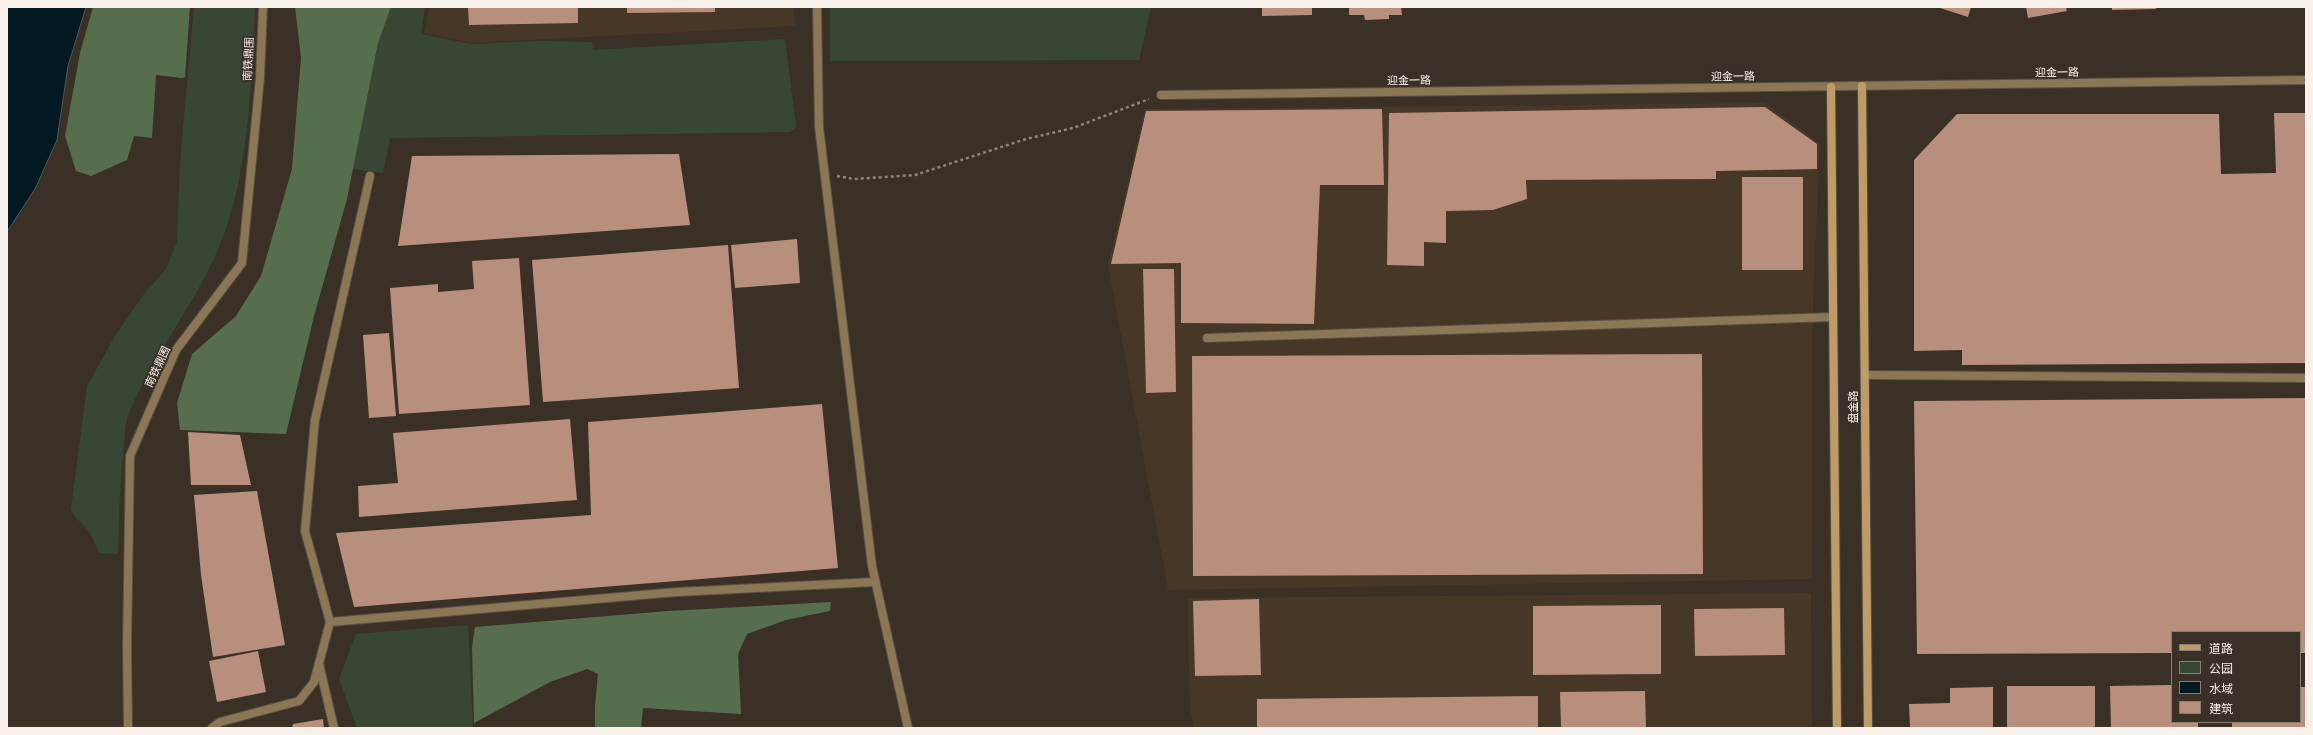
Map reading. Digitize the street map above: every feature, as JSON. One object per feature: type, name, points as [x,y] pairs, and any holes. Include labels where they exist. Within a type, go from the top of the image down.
[{"type":"street","name":"南铁鼎围","points":[[128,728],[127,646],[130,456],[176,350],[242,263],[260,78],[263,7]]},
{"type":"street","points":[[817,7],[820,127],[872,566],[908,728]]},
{"type":"street","name":"迎金一路","points":[[1161,95],[2306,80]]},
{"type":"street","name":"盘金路","points":[[1862,86],[1868,728]]},
{"type":"street","name":"盘金路","points":[[1831,87],[1837,728]]},
{"type":"street","points":[[212,728],[220,722],[299,701],[314,682],[330,622],[305,531],[315,420],[370,176]]},
{"type":"street","points":[[1207,338],[1833,318]]},
{"type":"street","points":[[1865,375],[2306,378]]},
{"type":"street","points":[[330,622],[677,592],[875,582]]},
{"type":"street","points":[[319,662],[334,728]]},
{"type":"path","points":[[825,173],[854,180],[915,175],[1026,139],[1073,128],[1161,95]]},
{"type":"shaded area","points":[[429,7],[794,7],[795,26],[472,43],[424,33]]},
{"type":"shaded area","points":[[1765,103],[1820,143],[1813,303],[1812,579],[1168,590],[1108,265],[1145,109]]},
{"type":"shaded area","points":[[1811,593],[1812,728],[1194,728],[1190,709],[1187,598]]},
{"type":"green space","points":[[93,7],[190,7],[185,77],[182,78],[156,75],[152,138],[134,136],[127,160],[91,176],[76,171],[65,136],[80,53]]},
{"type":"green space","points":[[194,7],[255,7],[251,90],[240,175],[234,202],[217,253],[192,300],[151,368],[128,416],[119,513],[118,554],[99,553],[90,533],[71,509],[87,386],[115,336],[144,294],[166,269],[177,242],[180,161]]},
{"type":"green space","points":[[295,7],[391,7],[378,43],[347,199],[314,316],[286,434],[180,430],[177,403],[192,354],[236,316],[261,276],[292,169],[301,58]]},
{"type":"green space","points":[[391,7],[425,7],[421,34],[472,44],[539,41],[592,42],[593,50],[785,39],[796,127],[790,132],[390,138],[383,173],[353,169],[378,43]]},
{"type":"green space","points":[[830,7],[1151,7],[1139,60],[830,61]]},
{"type":"green space","points":[[831,602],[830,611],[786,620],[747,634],[738,654],[741,714],[643,708],[641,728],[595,728],[595,706],[598,674],[587,669],[550,682],[474,723],[472,647],[475,627],[668,611]]},
{"type":"green space","points":[[468,625],[473,728],[357,728],[339,679],[356,634]]},
{"type":"water","points":[[7,7],[86,7],[68,66],[57,140],[35,189],[7,232]]},
{"type":"building","points":[[468,7],[578,7],[578,23],[469,25]]},
{"type":"building","points":[[627,7],[715,7],[715,12],[627,13]]},
{"type":"building","points":[[1262,7],[1312,7],[1312,15],[1262,16]]},
{"type":"building","points":[[1349,7],[1401,7],[1402,15],[1389,15],[1389,19],[1365,20],[1364,15],[1349,15]]},
{"type":"building","points":[[1937,7],[1971,7],[1968,17]]},
{"type":"building","points":[[2026,7],[2066,7],[2067,11],[2028,18]]},
{"type":"building","points":[[2112,7],[2156,7],[2156,9],[2112,10]]},
{"type":"building","points":[[1765,107],[1817,144],[1817,169],[1716,171],[1716,179],[1526,180],[1527,199],[1493,210],[1446,211],[1446,243],[1424,242],[1424,266],[1387,265],[1389,113]]},
{"type":"building","points":[[1382,109],[1384,185],[1320,185],[1314,324],[1181,323],[1181,263],[1111,264],[1146,111]]},
{"type":"building","points":[[2274,113],[2306,113],[2306,363],[1962,365],[1962,350],[1914,351],[1914,160],[1957,114],[2219,114],[2221,174],[2276,173]]},
{"type":"building","points":[[679,154],[690,225],[398,246],[412,156]]},
{"type":"building","points":[[1742,177],[1803,177],[1803,270],[1742,270]]},
{"type":"building","points":[[797,239],[800,283],[735,288],[731,245]]},
{"type":"building","points":[[728,245],[739,388],[543,402],[532,260]]},
{"type":"building","points":[[519,258],[530,405],[399,414],[390,288],[438,284],[438,292],[474,289],[472,261]]},
{"type":"building","points":[[1143,269],[1174,269],[1176,392],[1146,393]]},
{"type":"building","points":[[389,333],[396,416],[369,418],[363,335]]},
{"type":"building","points":[[1702,354],[1703,574],[1193,576],[1192,356]]},
{"type":"building","points":[[2306,398],[2306,653],[2301,653],[2301,631],[2171,631],[2171,653],[1917,654],[1914,401]]},
{"type":"building","points":[[822,404],[838,568],[354,607],[336,533],[591,515],[588,422]]},
{"type":"building","points":[[570,419],[577,500],[359,517],[358,486],[398,483],[393,433]]},
{"type":"building","points":[[188,432],[240,435],[251,485],[191,485]]},
{"type":"building","points":[[257,491],[285,645],[213,657],[201,575],[194,495]]},
{"type":"building","points":[[1259,599],[1261,675],[1195,676],[1193,601]]},
{"type":"building","points":[[1661,605],[1661,674],[1533,675],[1533,606]]},
{"type":"building","points":[[1784,608],[1785,655],[1695,656],[1694,609]]},
{"type":"building","points":[[258,651],[266,692],[217,702],[209,661]]},
{"type":"building","points":[[2171,685],[2171,723],[2198,723],[2198,728],[2111,728],[2110,686]]},
{"type":"building","points":[[2007,686],[2095,686],[2095,728],[2007,728]]},
{"type":"building","points":[[1993,687],[1993,728],[1910,728],[1909,704],[1950,703],[1950,688]]},
{"type":"building","points":[[2301,687],[2306,687],[2306,728],[2232,728],[2232,723],[2301,723]]},
{"type":"building","points":[[1645,691],[1646,728],[1561,728],[1560,692]]},
{"type":"building","points":[[1538,696],[1538,728],[1257,728],[1257,699]]},
{"type":"building","points":[[323,719],[324,728],[292,728],[293,724]]}]
